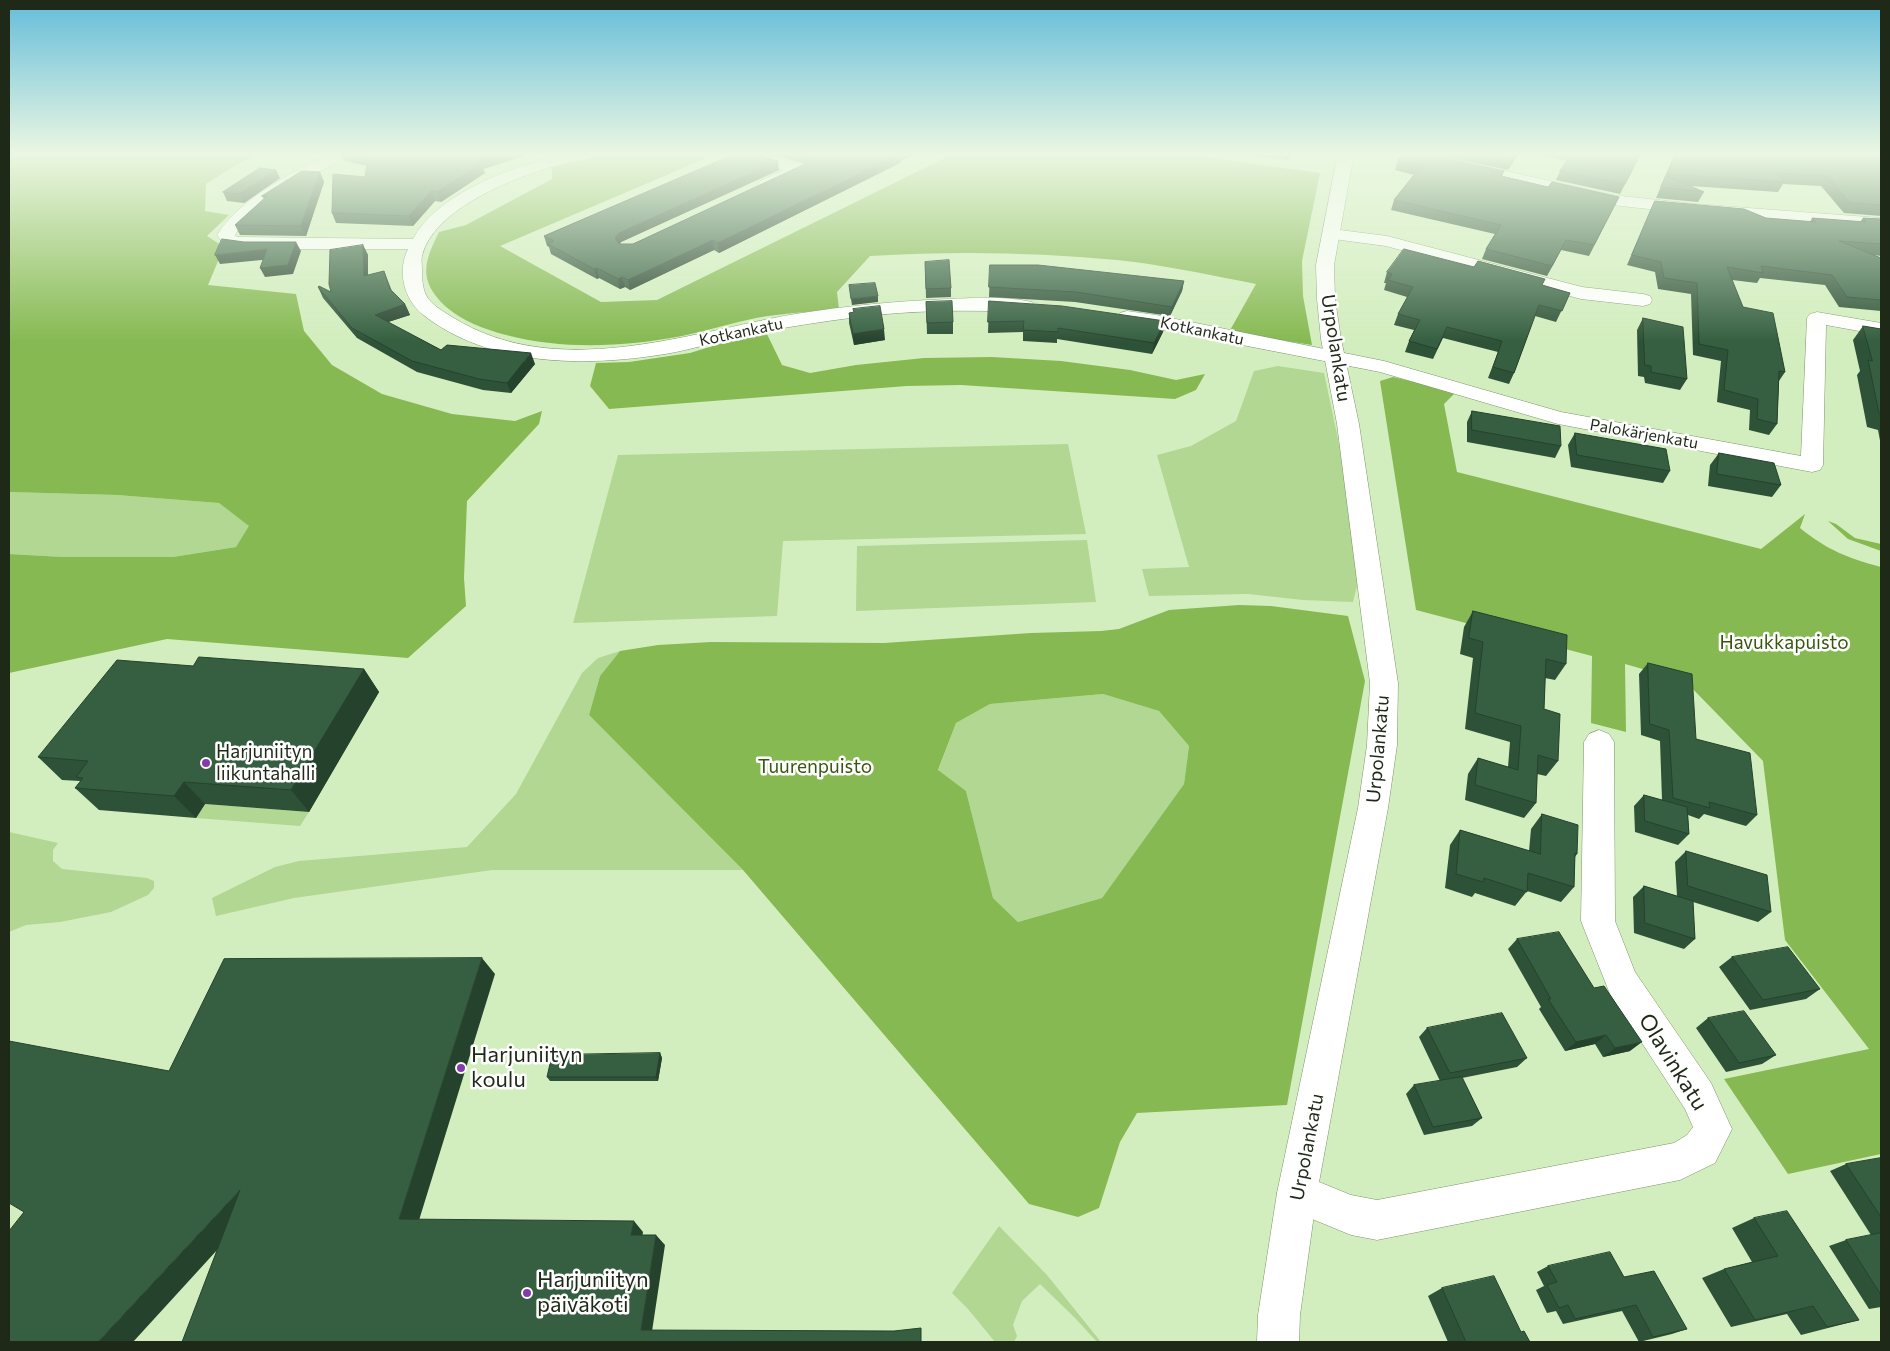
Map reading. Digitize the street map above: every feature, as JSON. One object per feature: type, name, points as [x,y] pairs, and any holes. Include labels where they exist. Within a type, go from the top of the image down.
[{"type":"street","points":[[241,216],[228,227],[226,235],[231,242],[249,244],[419,244]]},
{"type":"street","name":"Kotkankatu","points":[[440,216],[426,232],[412,256],[411,274],[416,298],[440,319],[474,337],[520,349],[580,355],[630,352],[688,344],[762,326],[845,312],[933,306],[1008,305],[1042,308]]},
{"type":"street","name":"Urpolankatu","points":[[1278,1342],[1279,1315],[1297,1193],[1373,808],[1382,745],[1384,682],[1348,424],[1326,299],[1325,265],[1335,216]]},
{"type":"street","points":[[1796,216],[1881,222]]},
{"type":"street","points":[[1332,234],[1387,241],[1581,293],[1643,300]]},
{"type":"street","name":"Kotkankatu","points":[[1108,314],[1156,321],[1335,358]]},
{"type":"street","name":"Palokärjenkatu","points":[[1335,358],[1403,372],[1558,418],[1812,465],[1817,318],[1881,329]]},
{"type":"street","name":"Olavinkatu","points":[[1297,1193],[1351,1215],[1377,1220],[1680,1161],[1702,1149],[1712,1129],[1698,1096],[1622,982],[1598,921],[1599,742]]},
{"type":"green space","points":[[9,216],[228,216],[207,236],[224,247],[208,285],[296,294],[304,331],[332,365],[382,394],[452,414],[515,421],[542,411],[539,424],[467,501],[464,578],[466,606],[408,658],[167,639],[9,673],[9,554],[63,557],[173,557],[236,547],[249,526],[219,503],[117,495],[9,492]]},
{"type":"green space","points":[[483,216],[570,216],[500,246],[601,302],[657,300],[827,216],[1311,216],[1302,261],[1303,296],[1312,345],[1229,332],[1256,284],[1187,270],[1117,260],[1055,255],[962,253],[870,256],[837,292],[839,309],[766,316],[682,336],[638,343],[572,345],[528,340],[506,335],[466,320],[445,306],[436,297],[431,288],[427,279],[427,262],[439,232],[466,225]]},
{"type":"green space","points":[[765,330],[782,365],[810,373],[856,365],[924,358],[992,357],[1061,361],[1130,370],[1176,380],[1205,374],[1196,390],[1175,399],[961,385],[907,386],[609,409],[590,386],[596,363],[629,362],[690,353]]},
{"type":"green space","points":[[1278,366],[1324,373],[1339,444],[1360,574],[1353,602],[1303,600],[1248,594],[1149,596],[1142,569],[1189,567],[1157,455],[1191,446],[1236,421],[1254,371]]},
{"type":"green space","name":"Havukkapuisto","points":[[1393,377],[1456,392],[1444,404],[1457,472],[1761,549],[1805,514],[1800,528],[1810,536],[1838,552],[1881,567],[1881,1154],[1788,1174],[1724,1079],[1869,1049],[1785,940],[1763,761],[1685,681],[1625,664],[1626,732],[1591,723],[1592,656],[1416,610],[1380,381]]},
{"type":"green space","points":[[1068,444],[1086,534],[783,541],[777,616],[573,623],[618,455]]},
{"type":"green space","points":[[9,492],[117,495],[219,503],[250,526],[236,547],[173,557],[63,557],[9,554]]},
{"type":"green space","points":[[1828,521],[1836,524],[1855,538],[1881,544],[1881,551],[1848,539]]},
{"type":"green space","points":[[1087,540],[1096,602],[856,611],[857,546]]},
{"type":"green space","name":"Tuurenpuisto","points":[[1239,605],[1271,606],[1348,616],[1365,681],[1287,1105],[1137,1113],[1120,1142],[1099,1208],[1078,1217],[1029,1204],[743,870],[589,715],[600,676],[620,651],[658,645],[711,642],[884,643],[1031,633],[1101,631],[1119,629],[1169,610]],"holes":[[[1103,694],[1159,711],[1189,746],[1184,784],[1102,898],[1018,922],[993,898],[966,791],[938,770],[956,723],[990,704]]]},
{"type":"green space","points":[[620,651],[600,676],[589,715],[743,870],[492,870],[294,898],[216,916],[212,898],[275,867],[299,861],[467,847],[516,794],[582,673],[598,658]]},
{"type":"green space","points":[[1103,694],[1159,711],[1189,746],[1184,784],[1102,898],[1018,922],[993,898],[966,791],[938,771],[956,723],[990,704]]},
{"type":"green space","points":[[205,804],[309,812],[300,826],[196,818]]},
{"type":"green space","points":[[9,832],[58,843],[53,850],[53,861],[62,869],[147,878],[154,881],[154,888],[148,895],[111,912],[60,922],[26,925],[9,932]]},
{"type":"green space","points":[[999,1226],[1047,1275],[1101,1342],[1097,1342],[1040,1284],[1022,1301],[1013,1325],[1017,1336],[1014,1342],[995,1342],[952,1293]]},
{"type":"building","points":[[245,216],[305,216],[301,226],[235,225]]},
{"type":"building","points":[[590,216],[656,216],[619,233],[615,238],[619,244],[633,244],[693,216],[773,216],[718,243],[713,240],[628,280],[622,277],[618,279],[597,268],[594,269],[548,244],[554,241],[544,236]]},
{"type":"building","points":[[1463,216],[1609,216],[1594,245],[1566,240],[1552,266],[1486,249],[1501,225]]},
{"type":"building","points":[[1649,216],[1761,216],[1816,222],[1812,218],[1866,222],[1863,218],[1881,219],[1881,244],[1839,241],[1881,258],[1881,300],[1847,297],[1832,275],[1761,266],[1763,273],[1727,267],[1743,307],[1773,313],[1785,372],[1779,371],[1777,424],[1757,419],[1758,399],[1724,390],[1728,350],[1699,344],[1697,283],[1664,278],[1661,262],[1632,255]]},
{"type":"building","points":[[222,239],[244,242],[296,242],[288,265],[260,268],[267,249],[215,255]]},
{"type":"building","points":[[363,245],[364,276],[384,271],[390,289],[405,304],[375,315],[441,350],[447,345],[531,353],[507,383],[479,379],[412,361],[352,328],[318,287],[331,292],[329,284],[330,250]]},
{"type":"building","points":[[1404,249],[1474,267],[1478,261],[1545,279],[1542,285],[1570,293],[1562,311],[1539,305],[1514,373],[1493,367],[1502,341],[1447,327],[1437,349],[1409,341],[1420,320],[1398,314],[1413,287],[1388,280],[1392,274],[1387,272]]},
{"type":"building","points":[[949,260],[951,288],[926,289],[925,262]]},
{"type":"building","points":[[990,265],[1038,265],[1184,281],[1172,307],[1076,292],[989,287]]},
{"type":"building","points":[[875,283],[878,296],[851,299],[849,285]]},
{"type":"building","points":[[952,301],[953,322],[927,323],[926,302]]},
{"type":"building","points":[[989,301],[1062,306],[1165,321],[1154,343],[1058,328],[1058,332],[1023,330],[1024,321],[988,322]]},
{"type":"building","points":[[880,306],[884,329],[853,334],[849,313],[854,312],[853,309]]},
{"type":"building","points":[[1643,318],[1683,327],[1687,379],[1651,372],[1651,366],[1645,365]]},
{"type":"building","points":[[1863,326],[1881,329],[1881,413],[1879,413],[1868,360],[1872,361]]},
{"type":"building","points":[[1472,411],[1560,426],[1561,446],[1472,430]]},
{"type":"building","points":[[1575,433],[1666,449],[1670,471],[1577,455]]},
{"type":"building","points":[[1719,453],[1774,463],[1781,485],[1717,474]]},
{"type":"building","points":[[1473,611],[1567,635],[1566,664],[1546,659],[1544,709],[1560,714],[1558,761],[1538,755],[1536,803],[1475,785],[1478,758],[1518,770],[1521,726],[1475,713],[1483,642],[1469,638]]},
{"type":"building","name":"Harjuniityn liikuntahalli","points":[[199,657],[364,669],[291,790],[184,782],[174,796],[75,788],[83,778],[76,777],[88,761],[38,757],[117,660],[193,666]]},
{"type":"building","points":[[1648,663],[1692,674],[1696,739],[1750,753],[1757,815],[1709,802],[1710,808],[1673,798],[1669,730],[1650,724]]},
{"type":"building","points":[[1644,795],[1687,807],[1689,834],[1645,821]]},
{"type":"building","points":[[1542,814],[1578,825],[1574,887],[1528,873],[1527,892],[1484,878],[1483,882],[1456,874],[1460,830],[1540,854]]},
{"type":"building","points":[[1686,851],[1767,875],[1771,912],[1688,886]]},
{"type":"building","points":[[1644,886],[1693,901],[1695,939],[1645,923]]},
{"type":"building","points":[[1559,932],[1594,988],[1604,986],[1642,1042],[1615,1048],[1606,1035],[1576,1042],[1548,999],[1551,999],[1517,939]]},
{"type":"building","points":[[1788,947],[1820,989],[1763,1000],[1732,957]]},
{"type":"building","points":[[482,958],[399,1219],[634,1221],[631,1235],[656,1235],[641,1330],[894,1331],[921,1328],[921,1342],[182,1342],[240,1190],[98,1342],[9,1342],[9,1231],[24,1212],[9,1203],[9,1041],[169,1071],[224,959]]},
{"type":"building","points":[[1744,1011],[1776,1055],[1739,1063],[1708,1018]]},
{"type":"building","points":[[1502,1013],[1527,1058],[1450,1073],[1427,1028]]},
{"type":"building","points":[[660,1053],[656,1077],[547,1077],[552,1055]]},
{"type":"building","points":[[1462,1077],[1482,1118],[1433,1127],[1414,1085]]},
{"type":"building","points":[[1881,1158],[1881,1217],[1846,1164]]},
{"type":"building","points":[[1787,1211],[1859,1320],[1827,1327],[1813,1306],[1755,1320],[1724,1269],[1778,1256],[1754,1218]]},
{"type":"building","points":[[1881,1233],[1881,1295],[1846,1240]]},
{"type":"building","points":[[1610,1252],[1624,1277],[1654,1271],[1687,1329],[1653,1337],[1636,1305],[1575,1319],[1568,1305],[1559,1308],[1547,1285],[1557,1282],[1548,1266]]},
{"type":"building","points":[[1494,1276],[1521,1332],[1524,1331],[1530,1342],[1466,1342],[1442,1288]]},
{"type":"place","name":"Harjuniityn liikuntahalli","points":[[206,763]]},
{"type":"place","name":"Harjuniityn koulu","points":[[461,1068]]},
{"type":"place","name":"Harjuniityn päiväkoti","points":[[527,1293]]}]
